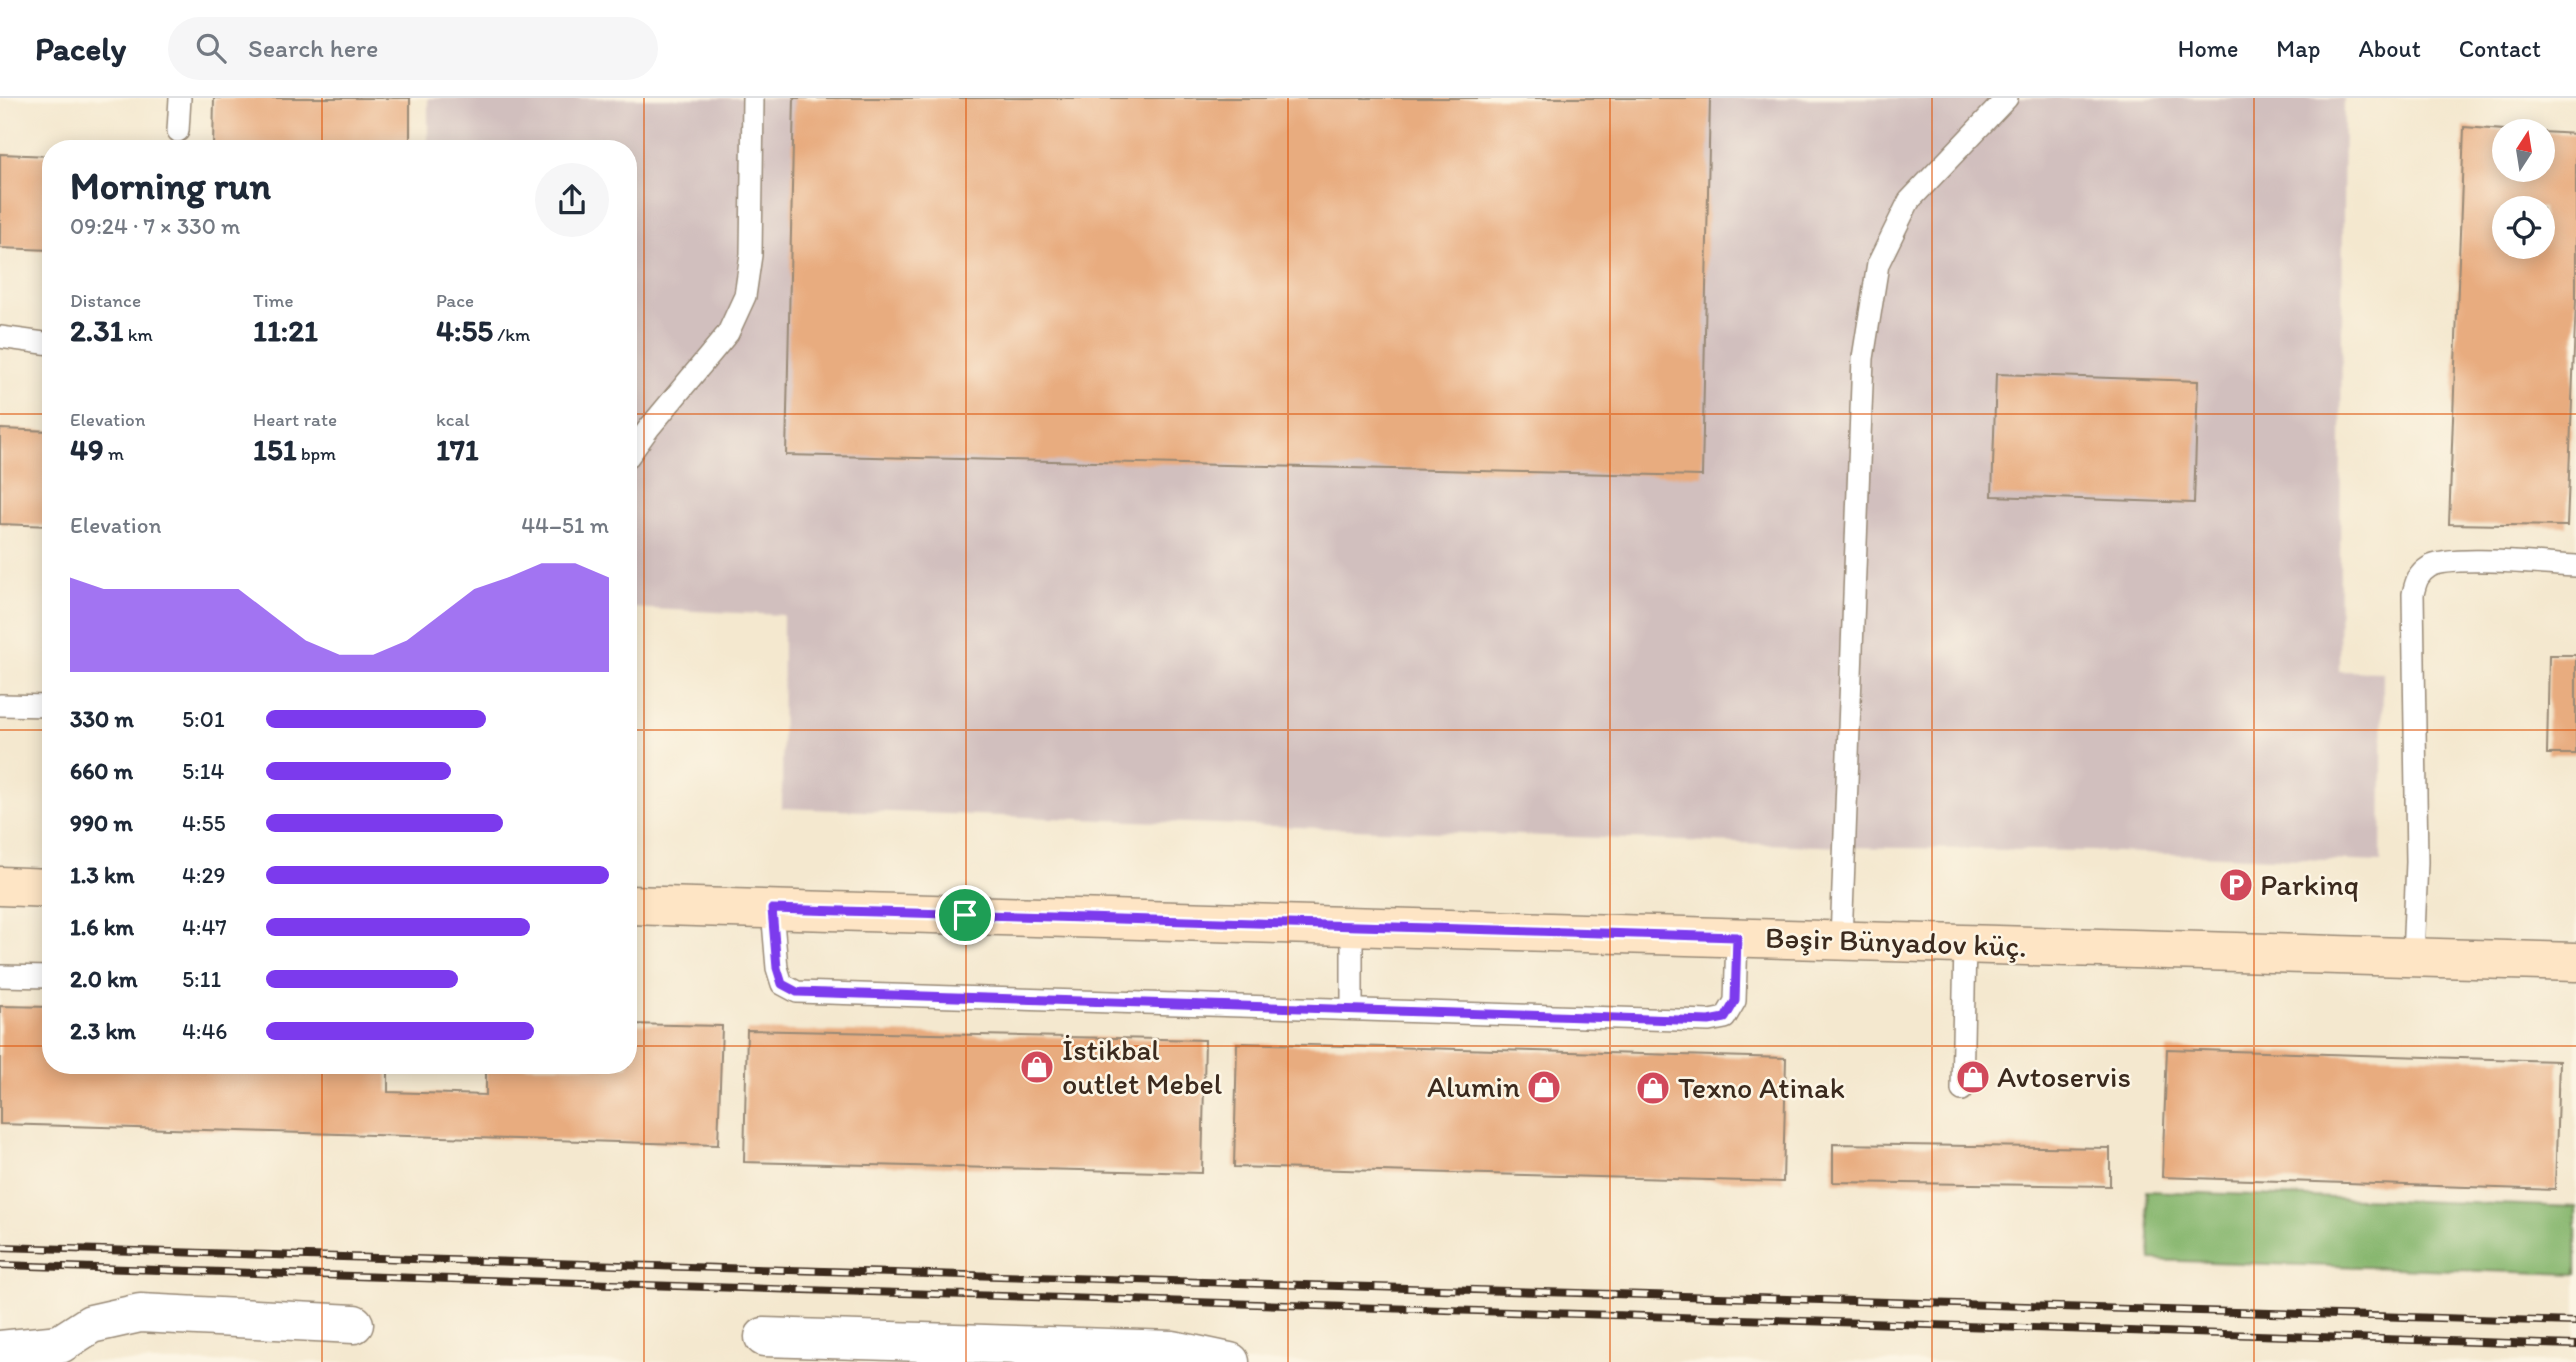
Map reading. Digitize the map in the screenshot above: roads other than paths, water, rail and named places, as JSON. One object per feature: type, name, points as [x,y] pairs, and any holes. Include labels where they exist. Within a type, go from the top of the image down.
[{"type":"street","points":[[0,886],[42,888]]},
{"type":"street","name":"Bəşir Bünyadov küç.","points":[[637,905],[2576,962]]},
{"type":"street","points":[[0,1350],[60,1353],[91,1324],[140,1313],[354,1324]]},
{"type":"street","points":[[764,1337],[1173,1350],[1230,1362]]},
{"type":"lane","points":[[178,131],[180,98]]},
{"type":"lane","points":[[637,445],[728,333],[745,296],[751,255],[753,98]]},
{"type":"lane","points":[[1841,940],[1863,358],[1878,264],[1909,201],[2007,98]]},
{"type":"lane","points":[[0,337],[42,343]]},
{"type":"lane","points":[[2413,957],[2417,862],[2413,594],[2417,577],[2432,565],[2463,561],[2576,566]]},
{"type":"lane","points":[[0,705],[42,706]]},
{"type":"lane","points":[[772,909],[777,968],[782,984],[797,992],[1709,1021],[1725,1018],[1735,1001],[1737,937]]},
{"type":"lane","points":[[1352,926],[1352,1009]]},
{"type":"lane","points":[[1962,1090],[1965,944]]},
{"type":"lane","points":[[0,976],[42,978]]},
{"type":"railway","points":[[0,1247],[2576,1322]]},
{"type":"railway","points":[[0,1265],[2576,1345]]},
{"type":"place","name":"Parkinq","points":[[2236,885]]},
{"type":"place","name":"İstikbal outlet Mebel","points":[[1037,1067]]},
{"type":"place","name":"Avtoservis","points":[[1973,1077]]},
{"type":"place","name":"Alumin","points":[[1544,1087]]},
{"type":"place","name":"Texno Atinak","points":[[1653,1088]]}]
